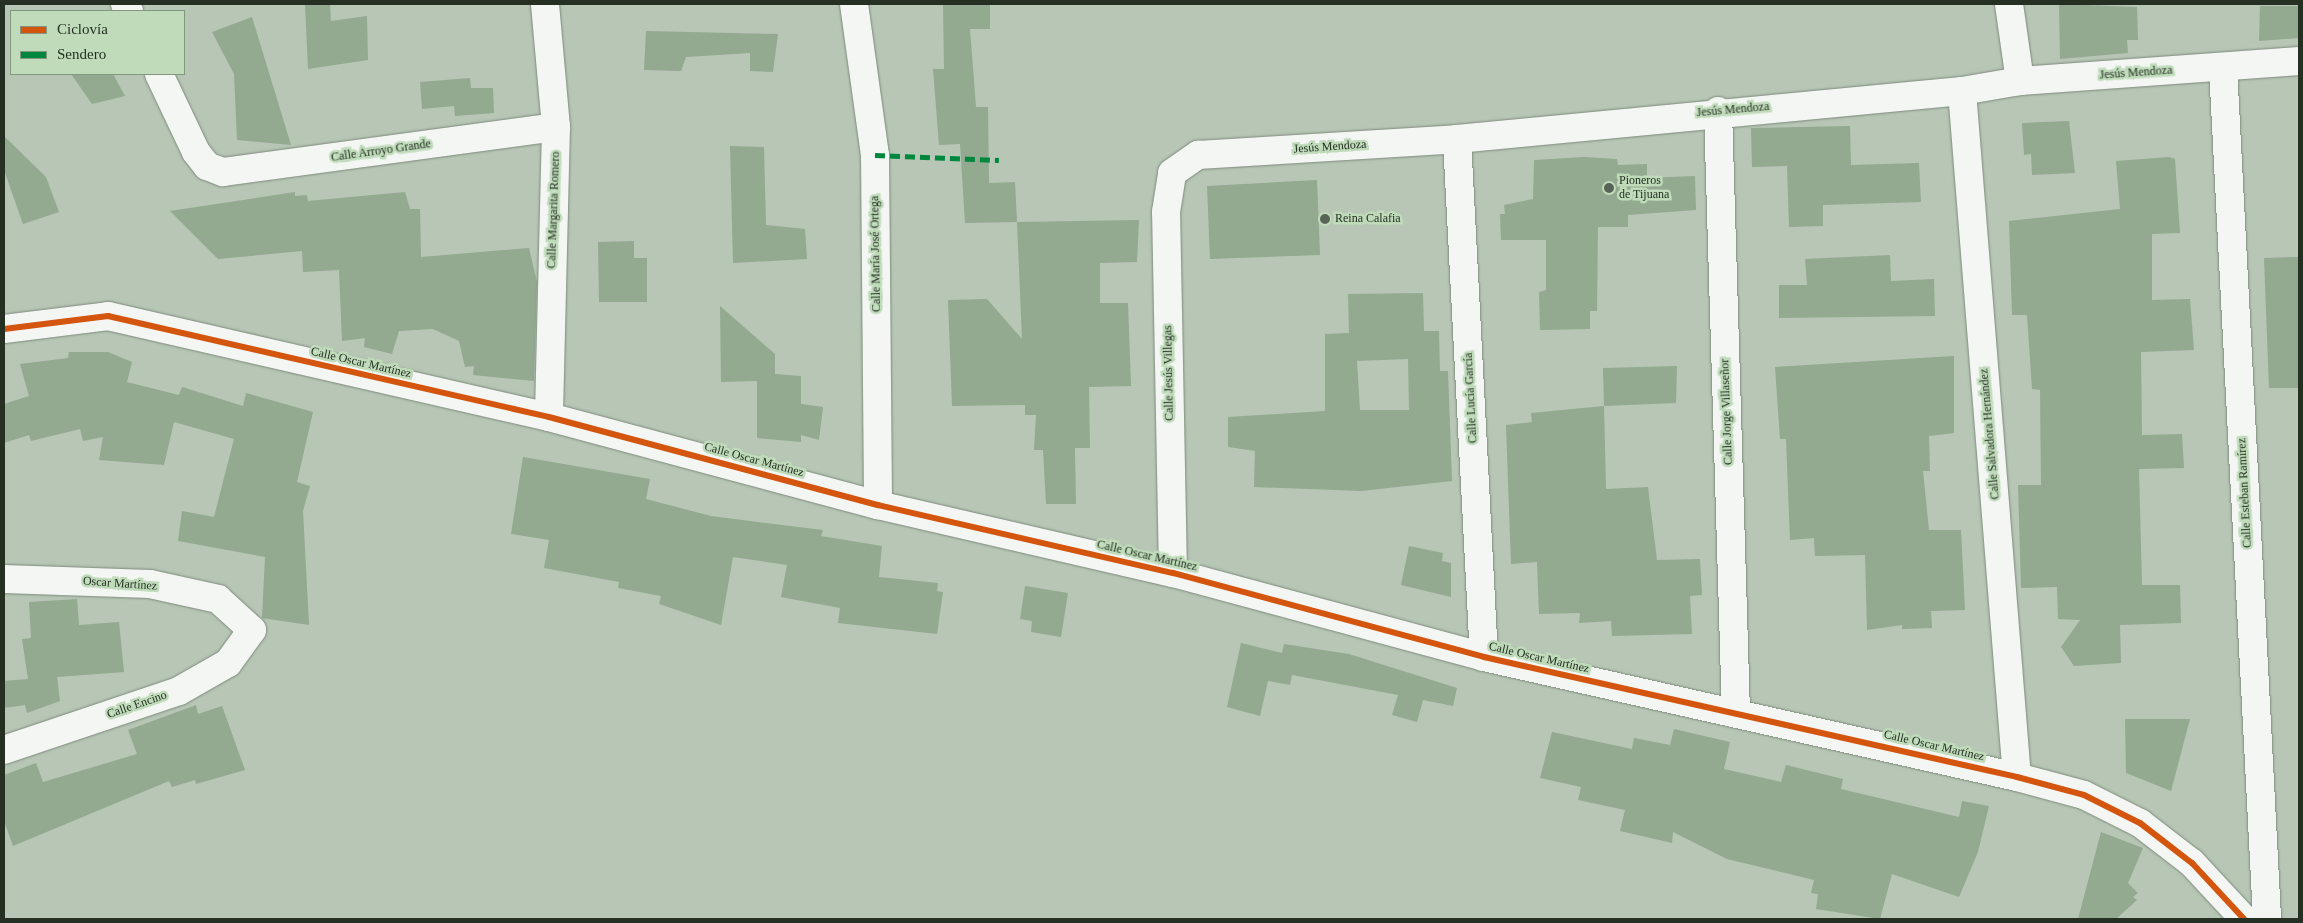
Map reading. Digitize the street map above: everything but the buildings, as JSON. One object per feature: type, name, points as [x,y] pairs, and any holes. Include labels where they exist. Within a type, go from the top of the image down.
[{"type":"street","name":"Calle Margarita Romero","points":[[545,4],[556,128],[549,417]]},
{"type":"street","name":"Calle María José Ortega","points":[[854,4],[875,155],[878,505]]},
{"type":"street","points":[[2009,4],[2020,81]]},
{"type":"street","name":"Jesús Mendoza","points":[[1172,173],[1198,155],[1458,139],[1718,111],[1962,91],[2020,81],[2223,68],[2299,61]]},
{"type":"street","name":"Calle Esteban Ramírez","points":[[2223,68],[2267,919]]},
{"type":"street","name":"Calle Arroyo Grande","points":[[159,75],[207,166],[223,172],[556,128]]},
{"type":"street","name":"Calle Salvadora Hernández","points":[[1962,91],[2017,776]]},
{"type":"street","name":"Calle Jorge Villaseñor","points":[[1718,111],[1736,713]]},
{"type":"street","name":"Calle Lucía García","points":[[1458,139],[1484,657]]},
{"type":"street","name":"Calle Jesús Villegas","points":[[1172,173],[1166,212],[1173,573]]},
{"type":"street","name":"Calle Oscar Martínez","points":[[4,329],[108,316],[549,417],[878,505],[1173,573],[1484,657],[2017,776],[2084,794],[2140,823],[2192,863],[2244,919]]},
{"type":"street","name":"Oscar Martínez","points":[[4,579],[150,584],[218,599],[252,630]]},
{"type":"street","name":"Calle Encino","points":[[4,750],[179,691],[228,663],[252,630]]},
{"type":"marked path","points":[[875,155],[999,160]]},
{"type":"cycle path","points":[[4,329],[108,316],[549,417],[878,505],[1173,573],[1484,657],[2017,777],[2084,795],[2140,823],[2192,863],[2244,919]]},
{"type":"place","name":"Pioneros de Tijuana","points":[[1609,188]]},
{"type":"place","name":"Reina Calafia","points":[[1325,219]]}]
